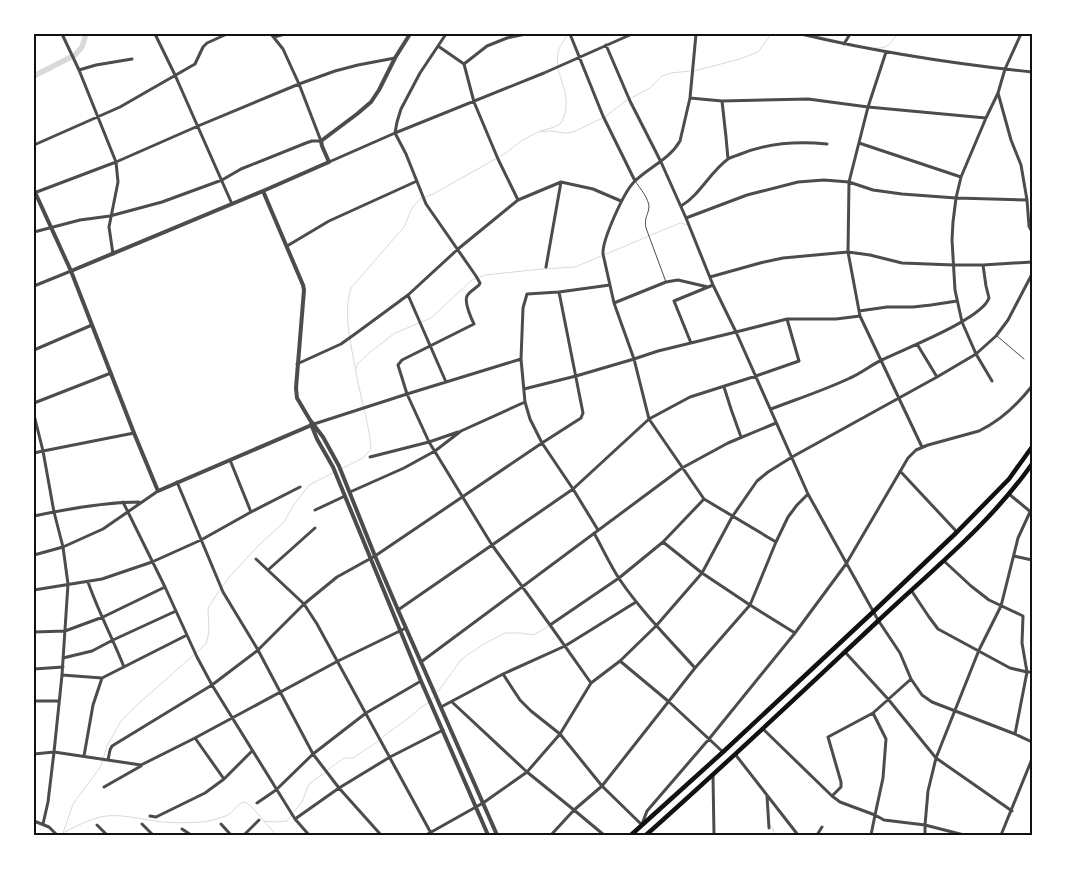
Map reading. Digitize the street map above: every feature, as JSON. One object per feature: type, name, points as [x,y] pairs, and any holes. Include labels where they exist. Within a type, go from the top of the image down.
[{"type":"main road","points":[[631,835],[723,752],[957,532],[1009,479],[1032,447]]},
{"type":"main road","points":[[646,835],[713,776],[878,620],[944,561],[1009,494],[1032,464]]},
{"type":"street","points":[[62,34],[79,70],[116,162],[118,182],[109,227],[113,254]]},
{"type":"street","points":[[155,34],[176,75],[232,204]]},
{"type":"street","points":[[34,144],[120,108],[196,64],[203,47],[207,43],[227,34]]},
{"type":"street","points":[[272,36],[285,34]]},
{"type":"street","points":[[34,232],[80,220],[110,216],[162,202],[222,180],[252,164],[306,143],[321,141],[371,102],[410,34]]},
{"type":"street","points":[[446,34],[420,73],[401,109],[396,132],[426,204],[477,277],[479,285],[466,296],[469,312],[474,324],[402,360],[398,365],[407,394],[429,442],[462,497],[492,545],[591,683]]},
{"type":"street","points":[[464,64],[487,46],[508,36],[526,34]]},
{"type":"street","points":[[570,34],[604,118],[634,182]]},
{"type":"street","points":[[34,286],[632,34]]},
{"type":"street","points":[[696,34],[690,98],[680,140],[670,154],[634,182],[622,201],[603,249],[614,303],[634,359],[649,419],[704,499],[776,542]]},
{"type":"street","points":[[801,34],[886,52],[1032,72]]},
{"type":"street","points":[[844,44],[850,34]]},
{"type":"street","points":[[992,381],[976,354],[962,322],[957,301],[952,222],[961,177],[998,93],[1005,69],[1019,35],[1013,34]]},
{"type":"street","points":[[272,36],[283,49],[299,84],[329,162]]},
{"type":"street","points":[[606,45],[630,101],[681,206],[713,285],[808,494],[873,612],[900,653],[911,679],[922,695],[932,702],[1032,742]]},
{"type":"street","points":[[438,46],[464,64],[474,102],[518,200]]},
{"type":"street","points":[[886,52],[868,107],[849,182],[848,252],[860,316],[922,447]]},
{"type":"street","points":[[158,491],[71,272],[34,192],[116,162],[299,84],[350,67],[395,58]]},
{"type":"street","points":[[79,70],[132,59]]},
{"type":"street","points":[[998,93],[1011,140],[1021,166],[1027,200],[1028,226],[1032,232]]},
{"type":"street","points":[[690,98],[722,101],[808,99],[868,107],[986,118]]},
{"type":"street","points":[[722,101],[728,159]]},
{"type":"street","points":[[681,206],[694,197],[728,159],[762,146],[808,142],[826,144]]},
{"type":"street","points":[[859,143],[961,177]]},
{"type":"street","points":[[686,218],[747,195],[798,182],[824,180],[849,182],[873,190],[902,194],[1027,200]]},
{"type":"street","points":[[287,246],[329,220],[416,182]]},
{"type":"street","points":[[297,364],[341,344],[408,295],[458,249],[518,200],[561,182],[593,189],[622,201]]},
{"type":"street","points":[[546,267],[561,182]]},
{"type":"street","points":[[263,191],[304,290],[297,364],[297,398],[313,425],[323,437],[339,466],[398,610],[497,835]]},
{"type":"street","points":[[710,277],[783,258],[848,252],[902,263],[983,265],[1032,262]]},
{"type":"street","points":[[771,409],[852,378],[882,360],[962,322],[981,309],[989,300],[983,265]]},
{"type":"street","points":[[426,835],[431,834],[483,803],[527,772],[560,734],[591,683],[620,661],[656,626],[702,573],[732,517],[757,481],[792,457],[976,354],[996,336],[1008,320],[1032,274]]},
{"type":"street","points":[[614,303],[666,282],[678,280],[708,287]]},
{"type":"street","points":[[610,285],[526,295],[523,308],[521,359],[525,402],[530,419],[542,443],[573,488],[619,578],[656,626],[695,668]]},
{"type":"street","points":[[691,343],[674,301],[713,285]]},
{"type":"street","points":[[108,760],[112,746],[212,685],[258,650],[304,604],[337,577],[375,556],[581,418],[583,413],[559,292]]},
{"type":"street","points":[[408,295],[446,382]]},
{"type":"street","points":[[859,311],[887,307],[913,307],[957,301]]},
{"type":"street","points":[[524,388],[576,376],[658,351],[786,319],[836,319],[860,316]]},
{"type":"street","points":[[398,610],[573,488],[649,419],[690,397],[799,361],[786,319]]},
{"type":"street","points":[[34,350],[92,325]]},
{"type":"street","points":[[916,344],[937,377]]},
{"type":"street","points":[[34,555],[62,547],[103,529],[158,491],[177,482],[313,425],[521,359]]},
{"type":"street","points":[[34,403],[112,373]]},
{"type":"street","points":[[724,386],[741,437]]},
{"type":"street","points":[[503,674],[520,700],[560,734],[602,786],[642,825],[647,811],[709,739],[795,633],[846,564],[908,458],[922,447],[979,432],[987,428],[1008,412],[1032,386]]},
{"type":"street","points":[[370,457],[429,442],[461,431],[525,402]]},
{"type":"street","points":[[34,415],[43,451],[68,584],[62,675],[54,752],[48,802],[43,824]]},
{"type":"street","points":[[421,662],[682,468],[728,443],[776,423]]},
{"type":"street","points":[[313,425],[317,439],[333,467],[421,681],[488,835]]},
{"type":"street","points":[[350,492],[404,468],[435,451],[461,431]]},
{"type":"street","points":[[34,453],[134,433]]},
{"type":"street","points":[[230,460],[251,512]]},
{"type":"street","points":[[900,471],[957,532]]},
{"type":"street","points":[[177,482],[223,592],[281,691],[313,754],[339,788],[381,835]]},
{"type":"street","points":[[34,590],[102,579],[152,562],[201,540],[300,487]]},
{"type":"street","points":[[551,835],[574,810],[602,786],[668,701],[750,605],[788,517],[808,494]]},
{"type":"street","points":[[925,835],[928,791],[936,758],[956,712],[979,650],[1002,606],[1018,538],[1031,512],[1009,494]]},
{"type":"street","points":[[315,510],[345,496]]},
{"type":"street","points":[[550,624],[619,578],[663,542],[704,499]]},
{"type":"street","points":[[34,516],[123,502],[141,502]]},
{"type":"street","points":[[123,502],[212,685],[294,819],[309,835]]},
{"type":"street","points":[[268,570],[315,528]]},
{"type":"street","points":[[663,542],[702,573],[795,633]]},
{"type":"street","points":[[1014,556],[1032,560]]},
{"type":"street","points":[[256,559],[304,604],[317,624],[431,834]]},
{"type":"street","points":[[944,561],[989,600],[1023,616],[1022,643],[1027,672],[1016,734]]},
{"type":"street","points":[[88,582],[124,667]]},
{"type":"street","points":[[34,632],[65,631],[103,617],[165,587]]},
{"type":"street","points":[[911,590],[938,629],[1010,668],[1032,672]]},
{"type":"street","points":[[441,707],[503,674],[565,646],[636,602]]},
{"type":"street","points":[[63,658],[92,651],[176,611]]},
{"type":"street","points":[[104,787],[141,765],[281,691],[406,628]]},
{"type":"street","points":[[62,675],[102,678],[187,635]]},
{"type":"street","points":[[845,652],[888,699],[936,758],[1012,811]]},
{"type":"street","points":[[620,661],[668,701],[723,752]]},
{"type":"street","points":[[34,669],[62,667]]},
{"type":"street","points":[[84,756],[93,705],[102,678]]},
{"type":"street","points":[[832,796],[841,787],[841,782],[828,737],[873,713],[911,679]]},
{"type":"street","points":[[257,803],[276,790],[313,754],[366,713],[421,681]]},
{"type":"street","points":[[34,701],[59,701]]},
{"type":"street","points":[[452,702],[527,772],[604,835]]},
{"type":"street","points":[[872,835],[883,778],[886,739],[873,713]]},
{"type":"street","points":[[763,729],[840,802],[884,820],[925,825],[964,835]]},
{"type":"street","points":[[294,819],[339,788],[390,757],[443,730]]},
{"type":"street","points":[[195,738],[224,780]]},
{"type":"street","points":[[150,816],[156,816],[205,793],[224,780],[252,751]]},
{"type":"street","points":[[34,754],[54,752],[141,765]]},
{"type":"street","points":[[735,754],[796,835]]},
{"type":"street","points":[[1001,835],[1032,759]]},
{"type":"street","points":[[713,776],[714,835]]},
{"type":"street","points":[[767,796],[769,828]]},
{"type":"street","points":[[247,834],[259,820]]},
{"type":"street","points":[[34,821],[49,827],[56,834]]},
{"type":"street","points":[[142,824],[153,835]]},
{"type":"street","points":[[221,824],[231,835]]},
{"type":"street","points":[[97,825],[107,835]]},
{"type":"street","points":[[817,835],[822,827]]},
{"type":"street","points":[[182,829],[191,835]]},
{"type":"lane","points":[[634,182],[649,207],[645,223],[666,282]]},
{"type":"lane","points":[[996,336],[1024,359]]},
{"type":"waterway","points":[[34,76],[75,55],[82,47],[86,34]]},
{"type":"waterway","points":[[558,65],[558,52],[568,34]]},
{"type":"waterway","points":[[694,71],[740,59],[758,52],[771,34]]},
{"type":"waterway","points":[[810,34],[838,41]]},
{"type":"waterway","points":[[875,48],[883,48],[888,45],[897,34]]},
{"type":"waterway","points":[[540,131],[560,124],[565,113],[566,96],[558,69]]},
{"type":"waterway","points":[[63,833],[73,804],[101,766],[107,746],[121,721],[206,644],[209,632],[208,608],[230,576],[284,522],[293,506],[309,485],[363,458],[371,449],[350,339],[349,295],[351,288],[404,227],[412,208],[420,199],[433,194],[506,153],[521,141],[538,132],[573,132],[605,117],[624,102],[650,88],[662,76],[690,71]]},
{"type":"waterway","points":[[356,369],[358,363],[395,333],[431,318],[472,280],[485,275],[575,267],[680,223],[688,225]]},
{"type":"waterway","points":[[437,693],[460,661],[484,644],[505,633],[533,635],[550,625]]},
{"type":"waterway","points":[[264,821],[287,821],[302,802],[309,784],[344,758],[353,758],[377,742],[434,697]]},
{"type":"waterway","points":[[59,835],[88,821],[106,816],[127,816],[156,821],[187,823],[208,821],[229,815],[245,802],[252,807],[276,835]]},
{"type":"waterway","points":[[770,826],[773,828],[774,835]]}]
